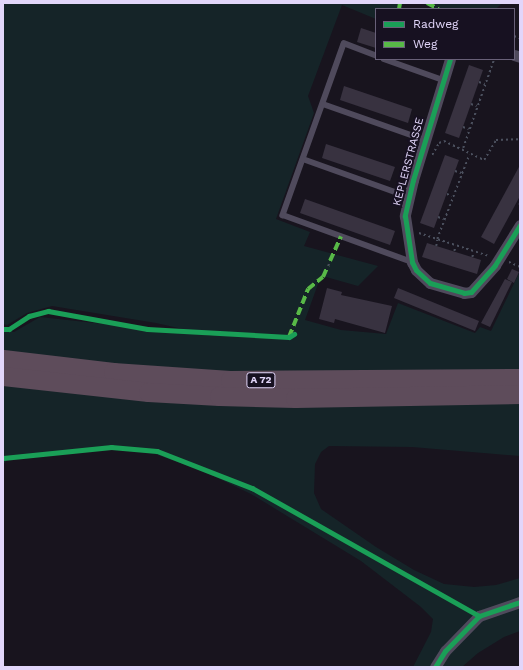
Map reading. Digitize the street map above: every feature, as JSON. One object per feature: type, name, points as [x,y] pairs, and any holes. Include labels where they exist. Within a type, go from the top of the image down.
[{"type":"highway","name":"A 72","points":[[3,359],[120,373],[230,380],[520,378]]},
{"type":"highway","name":"A 72","points":[[3,376],[133,390],[219,396],[295,398],[520,394]]},
{"type":"street","name":"KEPLERSTRASSE","points":[[450,60],[409,197],[406,229],[412,262],[416,270],[430,283],[464,293],[476,288],[499,259],[520,224]]},
{"type":"street","points":[[435,667],[445,651],[479,616],[520,602]]},
{"type":"lane","points":[[375,56],[344,44],[283,215],[412,262]]},
{"type":"lane","points":[[387,60],[443,80]]},
{"type":"lane","points":[[323,104],[425,140]]},
{"type":"lane","points":[[303,159],[409,197]]},
{"type":"path","points":[[463,148],[494,60]]},
{"type":"path","points":[[479,82],[485,84]]},
{"type":"path","points":[[471,104],[477,106]]},
{"type":"path","points":[[463,127],[469,129]]},
{"type":"path","points":[[418,165],[426,168],[439,143],[444,141],[463,148],[469,155],[484,160],[496,140],[520,139]]},
{"type":"path","points":[[436,246],[444,219],[469,155]]},
{"type":"path","points":[[455,171],[462,173]]},
{"type":"path","points":[[447,194],[453,196]]},
{"type":"path","points":[[515,204],[519,206],[520,203]]},
{"type":"path","points":[[438,217],[444,219]]},
{"type":"path","points":[[406,229],[520,267]]},
{"type":"path","points":[[454,251],[456,246]]},
{"type":"path","points":[[472,257],[474,252]]},
{"type":"path","points":[[328,266],[330,261]]},
{"type":"shaded area","points":[[3,3],[403,3],[401,8],[375,8],[375,19],[342,5],[308,96],[314,113],[276,219],[310,232],[304,246],[378,266],[358,286],[326,277],[318,284],[305,320],[341,330],[386,334],[398,303],[475,333],[480,327],[491,331],[520,271],[520,456],[412,447],[329,446],[321,452],[315,464],[314,493],[321,509],[376,547],[414,570],[444,584],[474,587],[496,585],[520,578],[520,631],[504,637],[478,653],[462,667],[413,667],[431,632],[433,619],[421,607],[361,561],[251,494],[203,471],[155,454],[109,448],[8,459],[3,465],[3,330],[14,332],[40,317],[214,336],[156,323],[52,306],[27,313],[7,325],[3,324]]},
{"type":"shaded area","points":[[422,3],[502,3],[497,8],[432,8]]},
{"type":"building","points":[[361,28],[375,33],[375,48],[357,42]]},
{"type":"building","points":[[469,65],[483,70],[459,138],[445,133]]},
{"type":"building","points":[[344,86],[412,109],[408,123],[340,100]]},
{"type":"building","points":[[326,144],[395,167],[390,181],[322,158]]},
{"type":"building","points":[[445,155],[459,160],[434,228],[420,223]]},
{"type":"building","points":[[520,165],[520,196],[494,244],[481,237]]},
{"type":"building","points":[[305,199],[395,231],[390,245],[300,213]]},
{"type":"building","points":[[427,243],[481,260],[477,274],[422,257]]},
{"type":"building","points":[[512,269],[519,272],[514,283],[507,279]]},
{"type":"building","points":[[505,279],[512,282],[490,327],[481,323]]},
{"type":"building","points":[[327,288],[342,292],[341,295],[392,306],[385,333],[335,319],[334,323],[319,319]]},
{"type":"building","points":[[398,288],[479,321],[475,331],[394,298]]},
{"type":"marked path","points":[[399,8],[400,3]]},
{"type":"marked path","points":[[427,3],[437,8]]},
{"type":"marked path","points":[[330,261],[341,236]]},
{"type":"marked path","points":[[289,337],[308,289],[323,277],[328,266]]},
{"type":"cycle path","points":[[450,60],[413,180],[405,216],[412,262],[416,270],[430,283],[464,293],[471,292],[495,265],[520,225]]},
{"type":"cycle path","points":[[3,329],[9,329],[29,316],[48,311],[147,329],[289,337],[294,334]]},
{"type":"cycle path","points":[[3,458],[111,447],[157,451],[252,488],[479,616]]},
{"type":"cycle path","points":[[435,667],[445,651],[479,616],[520,602]]}]
